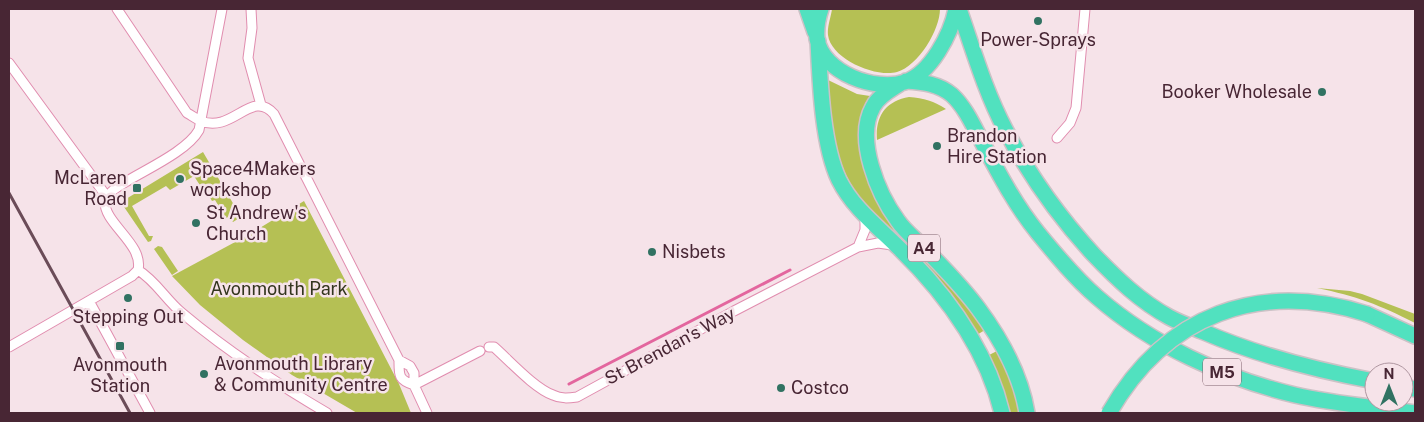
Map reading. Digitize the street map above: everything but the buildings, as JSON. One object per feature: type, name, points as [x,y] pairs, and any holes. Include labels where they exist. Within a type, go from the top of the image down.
[{"type":"highway","name":"A4","points":[[807,9],[817,39],[824,121],[831,157],[838,177],[845,191],[865,217],[922,272],[955,313],[981,358],[999,400],[1002,413]]},
{"type":"highway","points":[[821,9],[817,39],[830,63],[841,71],[868,82],[881,84],[904,82],[922,70],[940,48],[950,30],[958,9]]},
{"type":"highway","name":"M5","points":[[958,9],[985,85],[1005,128],[1043,194],[1071,230],[1114,276],[1138,298],[1169,317],[1212,336],[1268,356],[1364,379]]},
{"type":"highway","name":"A4","points":[[904,82],[879,98],[873,106],[869,118],[868,144],[874,175],[898,222],[950,275],[977,306],[990,326],[1006,352],[1016,374],[1027,413]]},
{"type":"highway","name":"M5","points":[[904,82],[922,82],[938,86],[957,100],[967,114],[1010,193],[1036,232],[1096,296],[1120,316],[1146,333],[1184,354],[1250,382],[1296,395],[1415,413]]},
{"type":"highway","points":[[1109,413],[1123,389],[1152,357],[1171,341],[1190,328],[1242,306],[1265,302],[1298,301],[1326,304],[1367,314],[1415,336]]},
{"type":"street","points":[[117,9],[187,112],[201,122],[224,122],[253,106],[261,105],[269,108],[274,114],[399,360],[399,373],[403,382],[414,385]]},
{"type":"street","points":[[9,347],[132,276],[138,270],[137,254],[106,210],[107,197],[114,189],[192,140],[199,130],[222,9]]},
{"type":"street","points":[[251,9],[252,28],[249,62],[261,105]]},
{"type":"street","points":[[1057,138],[1070,123],[1076,108],[1084,9]]},
{"type":"street","points":[[9,63],[107,197]]},
{"type":"street","points":[[858,247],[864,230],[865,217]]},
{"type":"street","name":"St Brendan's Way","points":[[414,385],[484,349],[494,347],[541,388],[554,396],[565,398],[577,397],[734,311],[858,247],[878,243],[897,246]]},
{"type":"street","points":[[138,270],[146,274],[180,311],[228,349],[270,378],[327,413]]},
{"type":"street","points":[[88,301],[150,413]]},
{"type":"street","points":[[399,360],[410,366],[414,373],[414,385],[428,413]]},
{"type":"green space","points":[[832,9],[940,9],[932,37],[920,55],[905,68],[897,72],[888,73],[856,65],[837,52],[831,44],[828,35]]},
{"type":"green space","points":[[828,80],[857,94],[870,96],[860,120],[859,138],[868,179],[896,229],[960,296],[985,330],[975,336],[859,198],[849,180],[838,152],[832,121]]},
{"type":"green space","points":[[909,97],[929,100],[946,109],[877,140],[878,124],[884,111],[894,102]]},
{"type":"green space","points":[[203,152],[241,217],[233,222],[229,217],[226,218],[215,200],[212,201],[194,176],[170,190],[166,186],[132,206],[149,236],[153,236],[151,241],[148,242],[121,202]]},
{"type":"green space","name":"Avonmouth Park","points":[[304,201],[399,384],[411,413],[357,413],[292,375],[243,340],[200,305],[172,276],[250,234]]},
{"type":"green space","points":[[158,246],[162,247],[178,271],[172,275],[154,249]]},
{"type":"green space","points":[[1317,288],[1362,294],[1415,314],[1415,323],[1368,302]]},
{"type":"green space","points":[[997,351],[1007,369],[1022,413],[1008,413],[987,356]]},
{"type":"waterway","points":[[569,384],[790,270]]},
{"type":"railway","points":[[9,193],[130,413]]},
{"type":"place","name":"Power-Sprays","points":[[1038,21]]},
{"type":"place","name":"Booker Wholesale","points":[[1322,92]]},
{"type":"place","name":"Brandon Hire Station","points":[[937,146]]},
{"type":"place","name":"Space4Makers workshop","points":[[180,179]]},
{"type":"place","name":"McLaren Road","points":[[137,188]]},
{"type":"place","name":"St Andrew's Church","points":[[196,223]]},
{"type":"place","name":"Nisbets","points":[[652,252]]},
{"type":"place","name":"Stepping Out","points":[[128,298]]},
{"type":"place","name":"Avonmouth Station","points":[[120,346]]},
{"type":"place","name":"Avonmouth Library & Community Centre","points":[[204,374]]},
{"type":"place","name":"Costco","points":[[781,388]]}]
